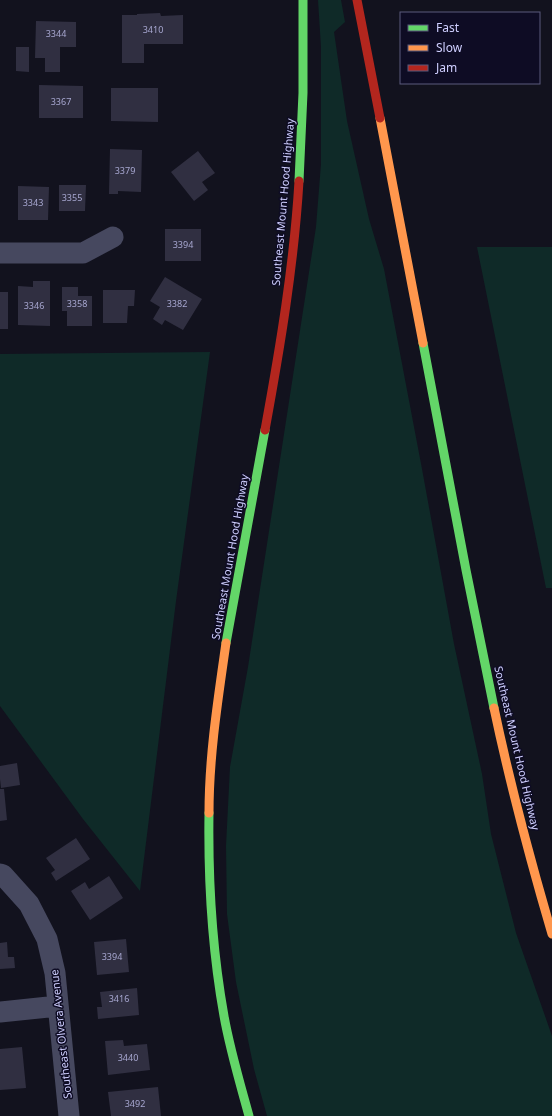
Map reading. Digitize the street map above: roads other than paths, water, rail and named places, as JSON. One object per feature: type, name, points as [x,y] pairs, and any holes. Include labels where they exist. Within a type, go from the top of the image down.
[{"type":"highway","name":"Southeast Mount Hood Highway","points":[[249,1116],[235,1066],[222,1006],[218,979],[208,870],[209,798],[221,677],[273,384],[293,250],[299,189],[302,121],[304,54],[303,0]]},
{"type":"highway","name":"Southeast Mount Hood Highway","points":[[357,0],[466,570],[502,744],[530,858],[552,934]]},
{"type":"street","points":[[0,253],[83,253],[113,237]]},
{"type":"street","name":"Southeast Olvera Avenue","points":[[0,874],[3,875],[30,904],[47,939],[55,972],[69,1116]]},
{"type":"street","points":[[0,1012],[58,1006]]}]
